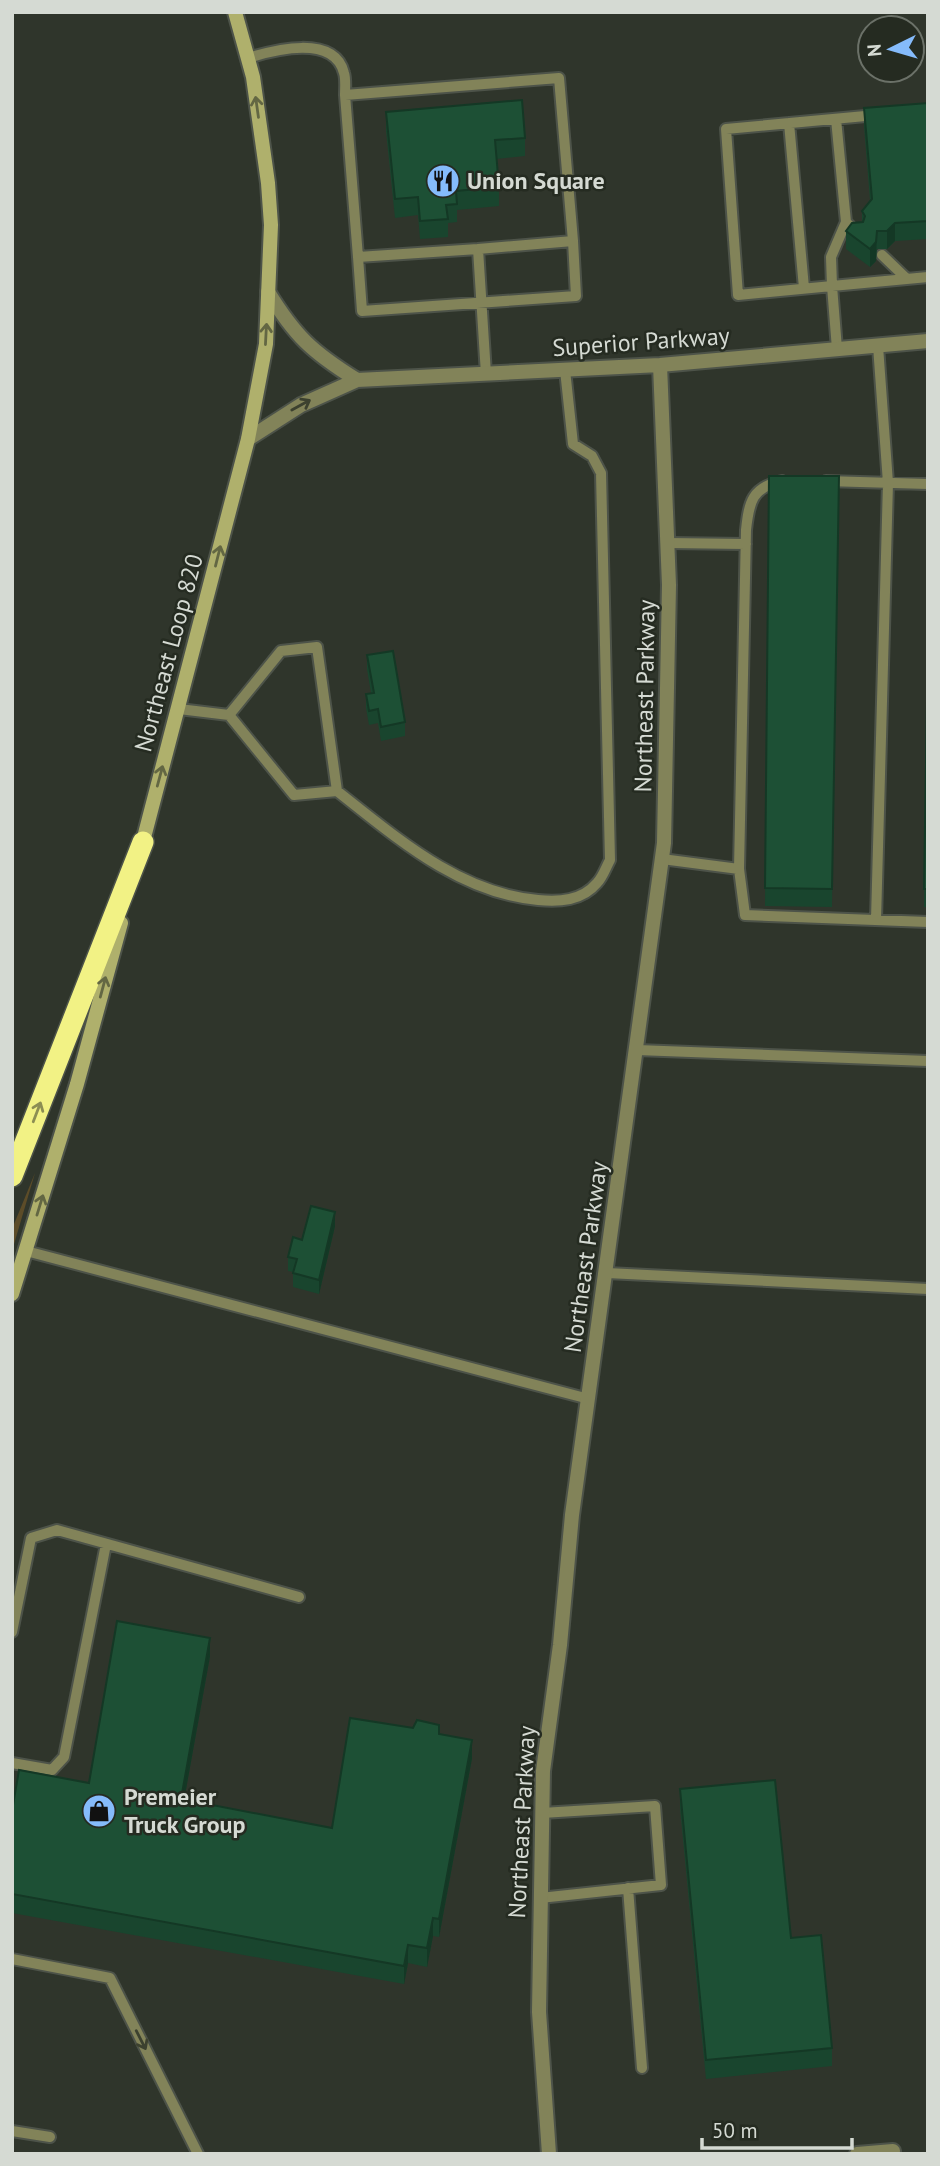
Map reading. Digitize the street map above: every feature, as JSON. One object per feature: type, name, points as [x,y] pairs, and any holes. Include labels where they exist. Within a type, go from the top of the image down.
[{"type":"highway","points":[[12,1176],[142,842]]},
{"type":"main road","name":"Northeast Loop 820","points":[[12,1294],[77,1084],[178,709],[248,439],[266,344],[271,225],[268,183],[248,58],[235,12]]},
{"type":"street","points":[[268,292],[299,338],[322,359],[357,380]]},
{"type":"street","name":"Superior Parkway","points":[[357,380],[660,365],[928,341]]},
{"type":"street","name":"Northeast Parkway","points":[[549,2154],[539,2012],[543,1771],[589,1399],[662,859],[667,775],[668,543],[660,365]]},
{"type":"street","points":[[248,439],[302,405],[357,380]]},
{"type":"street","points":[[857,2154],[894,2151]]},
{"type":"lane","points":[[248,58],[275,50],[308,48],[332,54],[344,71],[345,95],[362,311],[576,296],[559,78],[345,95]]},
{"type":"lane","points":[[888,114],[726,129],[738,295],[928,277]]},
{"type":"lane","points":[[836,119],[846,222],[831,257],[837,349]]},
{"type":"lane","points":[[789,123],[804,288]]},
{"type":"lane","points":[[846,222],[858,235]]},
{"type":"lane","points":[[358,257],[573,241]]},
{"type":"lane","points":[[478,249],[486,374]]},
{"type":"lane","points":[[882,255],[907,279]]},
{"type":"lane","points":[[876,920],[888,483],[878,346]]},
{"type":"lane","points":[[178,709],[229,715],[294,795],[337,792],[441,869],[483,888],[520,898],[558,902],[577,897],[597,883],[610,860],[601,473],[592,456],[573,444],[565,370]]},
{"type":"lane","points":[[799,480],[766,484],[754,494],[748,513],[739,869],[745,915],[928,922]]},
{"type":"lane","points":[[812,481],[928,484]]},
{"type":"lane","points":[[668,543],[746,544]]},
{"type":"lane","points":[[229,715],[281,651],[317,648],[337,792]]},
{"type":"lane","points":[[662,859],[739,869]]},
{"type":"lane","points":[[637,1050],[928,1061]]},
{"type":"lane","points":[[26,1251],[589,1399]]},
{"type":"lane","points":[[607,1273],[928,1289]]},
{"type":"lane","points":[[12,1632],[31,1538],[57,1530],[299,1597]]},
{"type":"lane","points":[[12,1763],[52,1770],[64,1757],[106,1544]]},
{"type":"lane","points":[[540,1898],[661,1885],[655,1805],[542,1813]]},
{"type":"lane","points":[[628,1888],[642,2068]]},
{"type":"lane","points":[[12,1959],[110,1979],[198,2154]]},
{"type":"lane","points":[[12,2131],[50,2137]]},
{"type":"shaded area","points":[[35,1173],[12,1251],[12,1229]]},
{"type":"building","name":"Union Square","points":[[522,100],[525,138],[495,140],[499,187],[456,191],[457,204],[446,205],[448,219],[420,221],[418,197],[395,199],[386,112]]},
{"type":"building","points":[[928,103],[928,221],[895,223],[887,231],[877,231],[876,242],[870,249],[846,231],[852,223],[863,222],[865,216],[862,211],[872,199],[864,108]]},
{"type":"building","points":[[769,476],[839,476],[832,889],[765,888]]},
{"type":"building","points":[[928,639],[928,889],[924,889]]},
{"type":"building","points":[[393,651],[405,722],[381,727],[378,709],[369,711],[366,694],[374,693],[367,655]]},
{"type":"building","points":[[311,1206],[335,1212],[319,1280],[293,1273],[297,1259],[288,1257],[293,1237],[302,1240]]},
{"type":"building","name":"Premeier Truck Group","points":[[117,1621],[210,1638],[181,1799],[332,1828],[350,1718],[413,1728],[417,1720],[439,1725],[439,1734],[472,1740],[439,1919],[433,1918],[427,1948],[408,1945],[404,1966],[12,1894],[12,1811],[19,1770],[89,1783]]},
{"type":"building","points":[[775,1780],[791,1938],[821,1935],[832,2048],[706,2060],[680,1789]]},
{"type":"place","name":"Union Square","points":[[443,181]]},
{"type":"place","name":"Premeier Truck Group","points":[[99,1811]]}]
